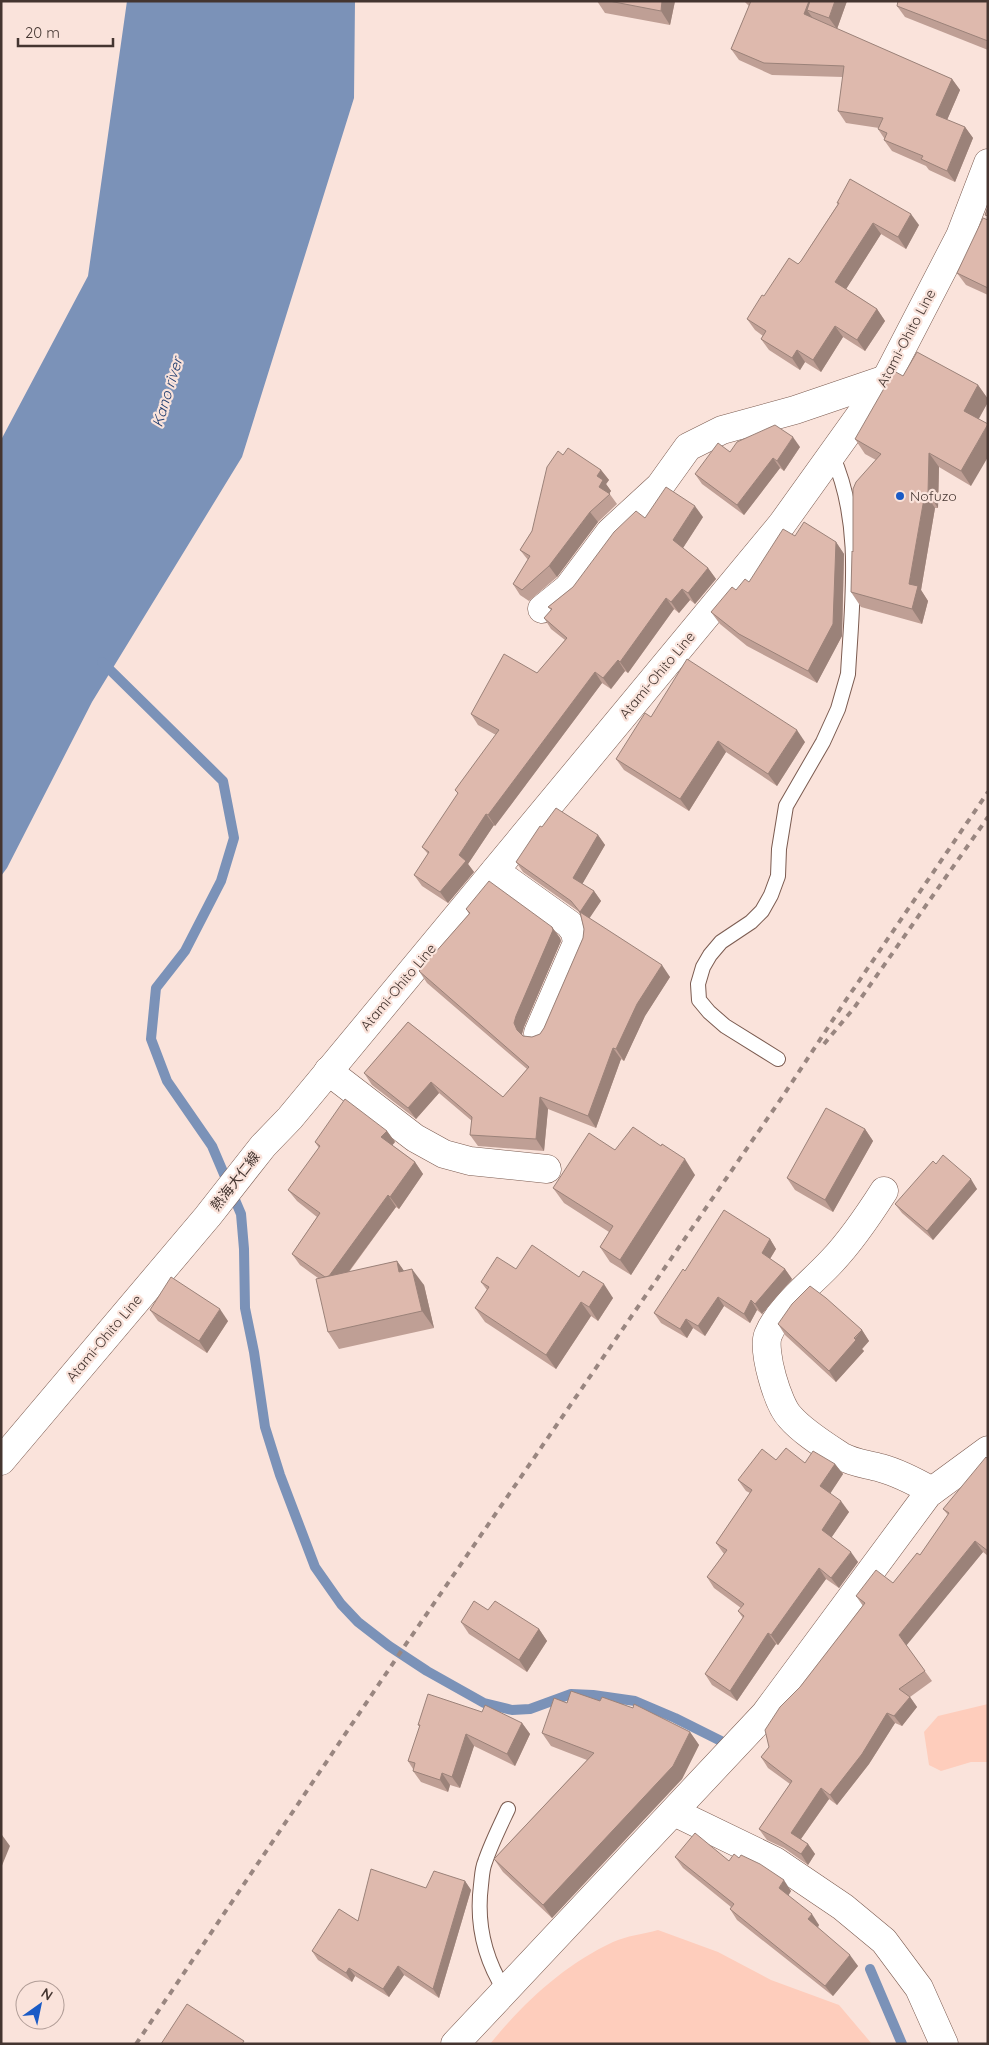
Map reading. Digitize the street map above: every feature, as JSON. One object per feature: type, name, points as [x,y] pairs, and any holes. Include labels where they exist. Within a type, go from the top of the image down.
[{"type":"street","name":"Atami-Ohito Line","points":[[263,1146],[290,1118],[782,524],[886,379],[960,236],[988,164]]},
{"type":"street","points":[[542,609],[568,588],[610,532],[660,486],[688,447],[722,430],[795,410],[886,379]]},
{"type":"street","points":[[495,871],[569,924],[575,932],[577,943],[538,1033]]},
{"type":"street","points":[[328,1071],[414,1138],[444,1154],[470,1161],[547,1169]]},
{"type":"street","name":"熱海大仁線","points":[[208,1216],[263,1146]]},
{"type":"street","points":[[884,1191],[852,1237],[776,1321],[768,1336],[766,1346],[770,1369],[778,1394],[789,1417],[843,1457],[910,1478],[932,1491]]},
{"type":"street","name":"Atami-Ohito Line","points":[[1,1461],[208,1216]]},
{"type":"street","points":[[455,2044],[765,1714],[932,1491],[988,1450]]},
{"type":"street","points":[[674,1812],[775,1861],[843,1907],[884,1941],[919,1988],[944,2044]]},
{"type":"lane","points":[[778,1059],[725,1026],[709,1012],[699,1000],[698,984],[703,967],[710,955],[721,942],[751,922],[762,911],[771,895],[778,876],[779,850],[786,806],[823,742],[838,709],[844,689],[848,665],[853,557],[850,517],[842,478],[832,454]]},
{"type":"lane","points":[[505,1991],[487,1957],[480,1928],[480,1894],[484,1864],[508,1809]]},
{"type":"shaded area","points":[[988,1704],[988,1762],[971,1762],[941,1771],[929,1765],[924,1732],[938,1716]]},
{"type":"shaded area","points":[[658,1930],[718,1952],[771,1980],[839,2005],[872,2044],[490,2044],[531,1999],[578,1962],[618,1940]]},
{"type":"water","name":"Kano river","points":[[127,1],[355,1],[354,98],[242,457],[92,702],[7,868],[1,876],[1,440],[88,276]]},
{"type":"building","points":[[609,1],[662,1],[661,11]]},
{"type":"building","points":[[751,1],[809,1],[804,14],[952,79],[936,115],[965,127],[947,171],[921,159],[923,156],[884,140],[887,133],[878,129],[883,118],[838,111],[844,66],[764,63],[731,49]]},
{"type":"building","points":[[810,1],[835,1],[829,18],[807,10]]},
{"type":"building","points":[[898,1],[988,1],[988,41],[897,6]]},
{"type":"building","points":[[850,179],[911,214],[898,237],[873,223],[835,282],[877,309],[857,340],[835,326],[813,360],[797,350],[792,358],[761,339],[766,331],[747,319],[789,258],[798,264],[801,261],[839,203],[837,203]]},
{"type":"building","points":[[983,218],[988,220],[988,288],[957,273]]},
{"type":"building","points":[[917,352],[978,385],[964,411],[988,424],[961,471],[929,453],[928,493],[925,493],[909,584],[918,586],[912,609],[851,592],[853,489],[856,482],[881,454],[855,439],[894,371],[903,376]]},
{"type":"building","points":[[775,425],[793,437],[777,461],[773,458],[737,505],[695,474],[718,443],[730,452],[737,442]]},
{"type":"building","points":[[568,448],[601,470],[597,476],[603,480],[599,487],[610,494],[590,512],[549,566],[522,590],[513,584],[530,556],[520,550],[532,531],[547,467],[558,451],[563,455]]},
{"type":"building","points":[[666,487],[695,506],[673,540],[708,568],[688,593],[682,589],[671,602],[666,598],[620,662],[618,660],[603,678],[595,672],[488,815],[486,814],[459,855],[466,861],[440,892],[414,875],[429,852],[422,847],[458,793],[455,790],[499,730],[471,714],[504,654],[537,673],[567,638],[544,618],[552,609],[548,607],[573,587],[614,532],[636,511],[645,518]]},
{"type":"building","points":[[804,522],[836,542],[833,624],[808,671],[739,634],[711,612],[732,587],[736,590],[745,579],[749,582],[783,529],[795,536]]},
{"type":"building","points":[[687,659],[797,730],[768,774],[718,741],[680,799],[616,759],[645,713],[651,717]]},
{"type":"building","points":[[556,808],[598,835],[573,878],[594,891],[580,912],[571,901],[516,862],[540,826],[542,827]]},
{"type":"building","points":[[489,881],[552,927],[553,930],[514,1023],[517,1030],[523,1036],[532,1037],[540,1034],[544,1028],[583,938],[584,929],[580,912],[662,965],[637,1004],[616,1049],[613,1048],[588,1116],[540,1097],[536,1139],[470,1135],[472,1117],[431,1082],[408,1108],[364,1073],[408,1022],[503,1097],[529,1067],[419,971],[470,913],[466,909]]},
{"type":"building","points":[[345,1099],[387,1131],[381,1137],[415,1162],[390,1197],[388,1195],[329,1276],[325,1277],[292,1254],[320,1213],[288,1190],[320,1146],[315,1142]]},
{"type":"building","points":[[826,1108],[865,1129],[825,1200],[787,1178]]},
{"type":"building","points":[[633,1127],[661,1146],[662,1144],[685,1159],[620,1260],[600,1247],[613,1226],[553,1188],[589,1133],[615,1150]]},
{"type":"building","points":[[943,1155],[971,1179],[927,1231],[895,1204],[933,1161],[936,1164]]},
{"type":"building","points":[[724,1210],[770,1239],[762,1253],[785,1269],[755,1304],[751,1300],[744,1314],[718,1297],[698,1326],[686,1319],[680,1329],[654,1313],[683,1269],[685,1271]]},
{"type":"building","points":[[532,1245],[579,1277],[583,1271],[604,1284],[589,1307],[581,1302],[546,1355],[475,1308],[489,1287],[481,1282],[497,1257],[516,1269]]},
{"type":"building","points":[[397,1261],[399,1272],[412,1269],[422,1311],[328,1332],[316,1279]]},
{"type":"building","points":[[171,1277],[220,1309],[199,1341],[150,1310]]},
{"type":"building","points":[[810,1286],[862,1330],[854,1338],[856,1340],[829,1371],[778,1324],[792,1304]]},
{"type":"building","points":[[786,1448],[805,1463],[813,1451],[835,1464],[820,1486],[841,1501],[822,1530],[851,1552],[831,1578],[819,1568],[771,1635],[768,1633],[730,1691],[705,1674],[744,1616],[738,1611],[744,1604],[707,1577],[727,1550],[716,1543],[752,1490],[738,1480],[762,1449],[776,1460]]},
{"type":"building","points":[[986,1457],[988,1459],[988,1551],[975,1541],[899,1635],[925,1671],[899,1689],[910,1697],[894,1716],[887,1713],[862,1754],[830,1795],[821,1788],[791,1833],[808,1844],[801,1854],[759,1829],[792,1781],[761,1757],[769,1747],[765,1730],[780,1707],[800,1687],[865,1603],[856,1596],[876,1570],[893,1583],[917,1553],[920,1555],[949,1513],[943,1509]]},
{"type":"building","points":[[474,1601],[488,1610],[495,1601],[539,1629],[519,1660],[461,1622]]},
{"type":"building","points":[[571,1691],[600,1701],[602,1697],[633,1708],[634,1704],[690,1732],[673,1766],[543,1905],[494,1859],[594,1753],[542,1733],[554,1698],[567,1703]]},
{"type":"building","points":[[428,1694],[482,1712],[485,1705],[522,1723],[507,1754],[466,1734],[452,1777],[442,1773],[440,1780],[413,1771],[415,1763],[408,1761]]},
{"type":"building","points":[[695,1833],[729,1861],[734,1854],[739,1858],[741,1855],[760,1864],[784,1880],[779,1888],[812,1914],[808,1919],[850,1955],[825,1986],[730,1909],[734,1904],[675,1857]]},
{"type":"building","points":[[371,1869],[426,1888],[434,1871],[465,1881],[433,1989],[398,1966],[383,1989],[349,1968],[346,1973],[312,1951],[339,1909],[358,1921]]},
{"type":"building","points":[[187,2004],[244,2041],[242,2044],[161,2044]]},
{"type":"waterway","points":[[102,662],[223,781],[234,838],[221,881],[185,951],[156,988],[151,1039],[167,1081],[212,1146],[241,1214],[244,1249],[245,1308],[254,1352],[265,1427],[280,1475],[315,1567],[341,1604],[358,1622],[389,1646],[427,1671],[484,1703],[512,1710],[530,1709],[571,1694],[635,1701],[721,1741]]},
{"type":"waterway","points":[[870,1969],[902,2044]]},
{"type":"railway","points":[[136,2044],[404,1647],[785,1093],[988,792]]},
{"type":"railway","points":[[824,1044],[854,1008],[988,817]]},
{"type":"place","name":"Nofuzo","points":[[900,496]]}]
